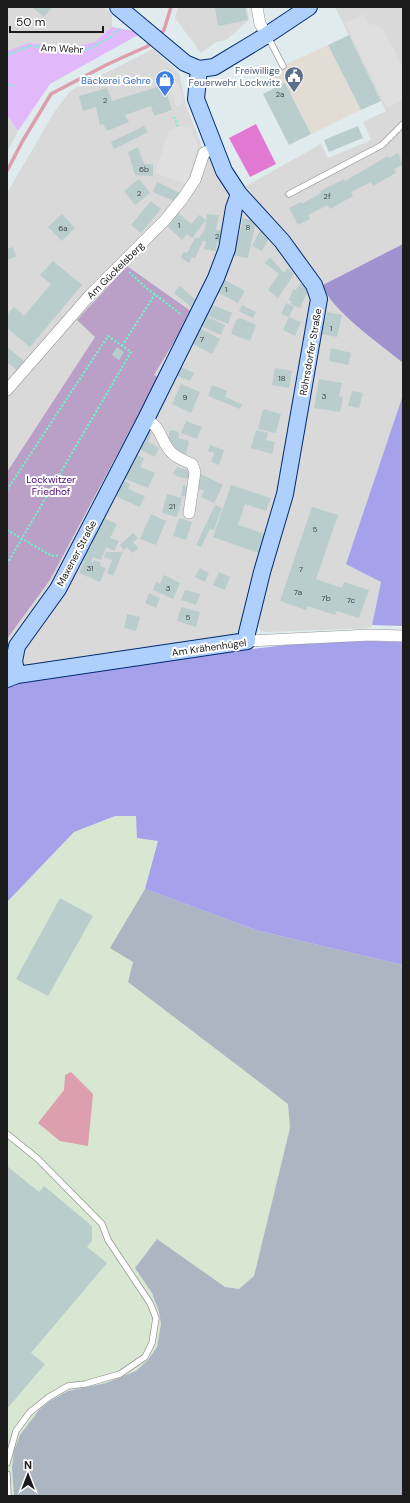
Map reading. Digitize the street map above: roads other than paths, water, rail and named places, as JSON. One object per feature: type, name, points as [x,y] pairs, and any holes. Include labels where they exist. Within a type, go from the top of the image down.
[{"type":"street","points":[[118,7],[185,63],[199,69],[214,67],[267,35],[309,7]]},
{"type":"street","points":[[257,7],[260,24],[267,35]]},
{"type":"street","name":"Röhrsdorfer Straße","points":[[199,69],[196,99],[224,170],[239,194],[282,241],[314,285],[319,299],[285,494],[262,572],[247,632],[247,641]]},
{"type":"street","name":"Am Gückelsberg","points":[[7,390],[54,334],[120,263],[166,219],[195,180],[204,153],[215,148]]},
{"type":"street","name":"Maxener Straße","points":[[12,677],[17,646],[58,589],[146,419],[216,278],[224,256],[239,194]]},
{"type":"street","points":[[146,419],[154,423],[172,454],[192,464],[195,472],[189,513]]},
{"type":"street","name":"Am Krähenhügel","points":[[12,677],[247,641],[370,635],[403,636]]},
{"type":"lane","points":[[267,35],[283,66]]},
{"type":"lane","points":[[289,194],[382,145],[403,124]]},
{"type":"lane","points":[[7,1134],[38,1159],[102,1224],[108,1240],[150,1303],[156,1318],[152,1343],[146,1357],[120,1374],[85,1384],[68,1386],[49,1397],[30,1412],[16,1431],[7,1463]]},
{"type":"lane","points":[[7,1474],[8,1496]]},
{"type":"waterway","points":[[158,36],[164,30],[171,7]]},
{"type":"waterway","points":[[7,171],[22,142],[51,94],[108,64],[148,46],[152,42]]},
{"type":"place","name":"Freiwillige Feuerwehr Lockwitz","points":[[294,93]]},
{"type":"place","name":"Bäckerei Gehre","points":[[165,97]]},
{"type":"park label","name":"Lockwitzer Friedhof","points":[[51,484]]}]
